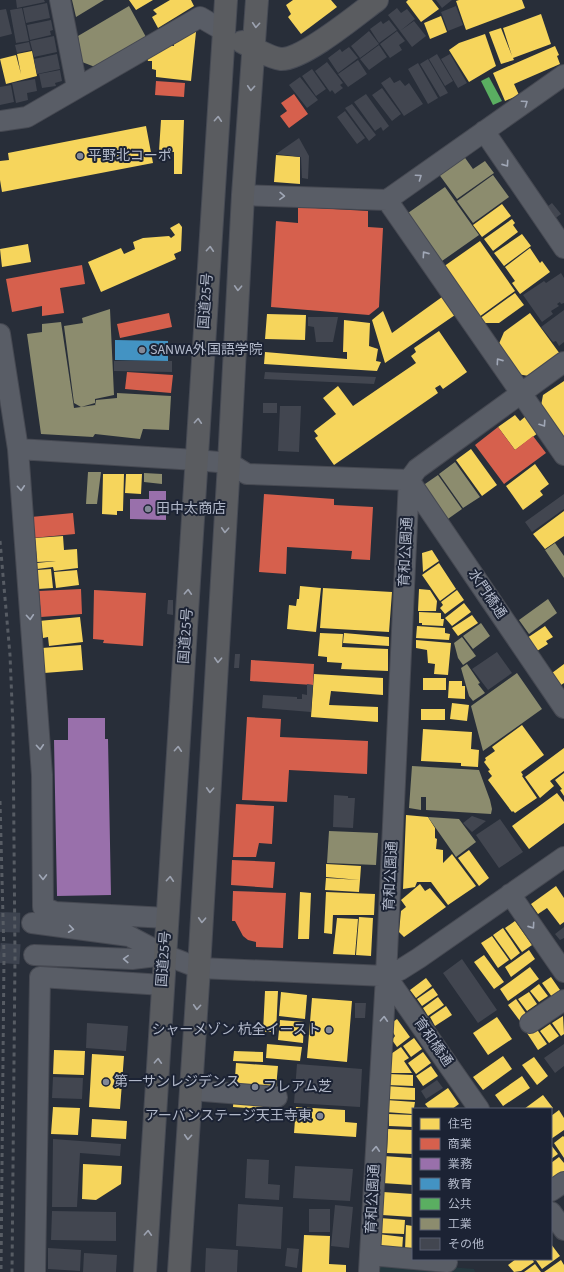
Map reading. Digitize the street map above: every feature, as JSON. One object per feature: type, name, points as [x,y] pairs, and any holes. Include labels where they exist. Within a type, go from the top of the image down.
[{"type":"highway","name":"国道25号","points":[[145,1272],[226,0]]},
{"type":"highway","points":[[178,1272],[200,968],[243,195],[257,0]]},
{"type":"highway","points":[[224,31],[254,49],[281,59],[296,56],[310,49],[377,0]]},
{"type":"street","points":[[60,0],[77,87]]},
{"type":"street","points":[[0,121],[27,117],[200,17],[224,31]]},
{"type":"street","points":[[243,195],[387,200],[564,76]]},
{"type":"street","points":[[484,132],[564,248]]},
{"type":"street","points":[[387,200],[564,455]]},
{"type":"street","points":[[0,334],[18,449],[42,776],[43,907],[55,912],[167,918]]},
{"type":"street","points":[[18,449],[229,463],[247,474],[409,480],[417,469],[564,362]]},
{"type":"street","name":"水門橋通","points":[[409,480],[564,708]]},
{"type":"street","name":"育和公園通","points":[[370,1264],[386,976],[409,480]]},
{"type":"street","points":[[32,923],[129,936],[164,955],[200,968],[386,976],[400,970],[419,958],[564,856]]},
{"type":"street","points":[[510,894],[564,972]]},
{"type":"street","points":[[34,955],[132,959],[164,955]]},
{"type":"street","name":"育和橋通","points":[[386,976],[478,1108]]},
{"type":"street","points":[[35,1272],[40,977],[163,985]]},
{"type":"street","points":[[530,1023],[564,1000]]},
{"type":"street","points":[[191,1090],[277,1097]]},
{"type":"street","points":[[552,1191],[564,1182]]},
{"type":"street","points":[[552,1213],[564,1230]]},
{"type":"street","points":[[370,1264],[447,1262]]},
{"type":"shaded area","points":[[376,1261],[474,1269],[475,1272],[376,1272]]},
{"type":"building: 住宅","points":[[129,0],[153,0],[136,10]]},
{"type":"building: 住宅","points":[[170,0],[191,0],[194,6],[158,28],[152,17],[157,14],[153,10]]},
{"type":"building: 住宅","points":[[293,0],[331,0],[337,7],[301,34],[288,17],[291,14],[286,5]]},
{"type":"building: 住宅","points":[[408,0],[432,0],[439,9],[421,22],[406,2]]},
{"type":"building: 住宅","points":[[522,0],[525,8],[466,30],[456,1]]},
{"type":"building: 住宅","points":[[541,14],[551,44],[501,64],[489,32],[501,28],[512,56],[503,28]]},
{"type":"building: 住宅","points":[[441,16],[447,32],[430,39],[424,23]]},
{"type":"building: 住宅","points":[[186,31],[196,32],[191,81],[156,77],[156,70],[152,69],[152,61],[148,61],[146,56],[165,45],[174,46],[174,40]]},
{"type":"building: 住宅","points":[[485,34],[496,66],[469,82],[449,50],[459,43]]},
{"type":"building: 住宅","points":[[555,46],[559,55],[557,56],[560,64],[514,84],[519,95],[505,101],[493,73]]},
{"type":"building: 住宅","points":[[32,51],[37,76],[6,84],[0,59],[16,55],[21,74],[17,54]]},
{"type":"building: 住宅","points":[[161,120],[184,120],[182,174],[174,174],[174,152],[159,151]]},
{"type":"building: 住宅","name":"平野北コーポ","points":[[146,126],[153,163],[2,192],[0,180],[0,161],[9,160],[8,153]]},
{"type":"building: 住宅","points":[[276,155],[300,157],[300,184],[274,182]]},
{"type":"building: 住宅","points":[[502,204],[511,216],[482,237],[473,225]]},
{"type":"building: 住宅","points":[[512,219],[515,223],[513,225],[518,232],[493,251],[484,239]]},
{"type":"building: 住宅","points":[[179,223],[182,227],[181,251],[174,254],[176,259],[101,292],[88,262],[121,248],[124,254],[135,249],[133,242],[143,238],[169,236],[171,238],[175,235],[170,228]]},
{"type":"building: 住宅","points":[[522,234],[531,246],[504,266],[494,253]]},
{"type":"building: 住宅","points":[[480,241],[515,291],[479,317],[443,267]]},
{"type":"building: 住宅","points":[[28,244],[31,262],[2,267],[0,249]]},
{"type":"building: 住宅","points":[[530,248],[540,263],[542,261],[550,272],[520,294],[512,283],[515,281],[505,267]]},
{"type":"building: 住宅","points":[[515,293],[524,305],[499,323],[482,323],[479,319]]},
{"type":"building: 住宅","points":[[442,297],[455,315],[385,363],[372,320],[383,311],[392,333]]},
{"type":"building: 住宅","points":[[530,313],[560,354],[529,376],[517,374],[498,346],[504,332]]},
{"type":"building: 住宅","points":[[267,314],[306,315],[305,340],[265,339]]},
{"type":"building: 住宅","points":[[344,320],[370,323],[369,346],[378,349],[376,361],[381,362],[377,371],[264,364],[265,352],[347,359],[347,352],[343,352]]},
{"type":"building: 住宅","points":[[439,331],[467,372],[443,389],[440,385],[435,388],[438,393],[334,465],[315,438],[318,436],[314,431],[336,414],[323,398],[338,386],[353,406],[416,363],[411,356],[416,352],[414,348]]},
{"type":"building: 住宅","points":[[564,381],[564,438],[541,406],[543,395]]},
{"type":"building: 住宅","points":[[515,415],[520,421],[526,416],[538,433],[515,450],[498,427]]},
{"type":"building: 住宅","points":[[471,449],[497,485],[482,496],[456,460]]},
{"type":"building: 住宅","points":[[535,464],[549,484],[540,491],[543,495],[523,510],[506,486]]},
{"type":"building: 住宅","points":[[103,474],[124,474],[123,511],[117,511],[117,515],[102,514]]},
{"type":"building: 住宅","points":[[126,474],[142,474],[141,494],[125,493]]},
{"type":"building: 住宅","points":[[564,511],[564,536],[545,549],[533,534]]},
{"type":"building: 住宅","points":[[63,536],[64,550],[77,549],[78,568],[54,571],[53,567],[37,569],[37,563],[56,561],[37,562],[35,538]]},
{"type":"building: 住宅","points":[[432,550],[439,561],[423,572],[422,553]]},
{"type":"building: 住宅","points":[[439,563],[456,589],[440,601],[422,575]]},
{"type":"building: 住宅","points":[[51,569],[53,588],[38,589],[37,570]]},
{"type":"building: 住宅","points":[[77,570],[79,585],[56,588],[54,572]]},
{"type":"building: 住宅","points":[[300,586],[321,588],[316,632],[287,629],[289,605],[296,606],[297,599],[299,599]]},
{"type":"building: 住宅","points":[[323,588],[392,592],[389,632],[320,628]]},
{"type":"building: 住宅","points":[[419,589],[430,590],[437,601],[436,611],[418,611]]},
{"type":"building: 住宅","points":[[457,590],[464,600],[445,614],[440,608],[443,605],[441,602]]},
{"type":"building: 住宅","points":[[464,603],[471,612],[452,626],[445,618]]},
{"type":"building: 住宅","points":[[419,612],[441,613],[441,619],[444,619],[443,626],[422,625],[422,623],[419,623]]},
{"type":"building: 住宅","points":[[472,615],[478,623],[458,636],[452,628]]},
{"type":"building: 住宅","points":[[80,617],[83,642],[49,646],[48,637],[43,638],[42,631],[40,631],[39,621]]},
{"type":"building: 住宅","points":[[417,626],[445,628],[445,633],[450,634],[449,640],[416,638]]},
{"type":"building: 住宅","points":[[545,626],[553,637],[546,641],[548,644],[537,651],[527,638]]},
{"type":"building: 住宅","points":[[320,633],[343,634],[342,647],[388,649],[388,671],[341,669],[342,663],[327,662],[327,657],[318,656]]},
{"type":"building: 住宅","points":[[344,633],[389,637],[389,646],[343,643]]},
{"type":"building: 住宅","points":[[416,640],[451,643],[448,675],[434,674],[435,664],[428,663],[427,650],[416,648]]},
{"type":"building: 住宅","points":[[81,645],[83,670],[44,673],[42,648]]},
{"type":"building: 住宅","points":[[564,664],[564,683],[561,685],[552,673]]},
{"type":"building: 住宅","points":[[314,674],[383,678],[383,695],[331,691],[329,705],[378,707],[378,722],[311,717]]},
{"type":"building: 住宅","points":[[423,678],[446,678],[446,690],[423,690]]},
{"type":"building: 住宅","points":[[449,681],[462,681],[462,686],[465,686],[465,699],[448,698]]},
{"type":"building: 住宅","points":[[452,703],[469,705],[467,721],[450,719]]},
{"type":"building: 住宅","points":[[421,709],[445,709],[445,720],[421,720]]},
{"type":"building: 住宅","points":[[522,725],[544,755],[521,772],[523,775],[522,776],[537,798],[515,813],[513,811],[512,812],[488,780],[492,776],[488,771],[490,770],[484,762],[486,760],[485,758],[495,751],[492,747]]},
{"type":"building: 住宅","points":[[423,729],[472,732],[471,749],[479,750],[478,767],[461,766],[461,763],[421,761]]},
{"type":"building: 住宅","points":[[564,748],[564,771],[550,781],[554,786],[540,798],[525,777]]},
{"type":"building: 住宅","points":[[564,773],[564,796],[560,790],[562,789],[555,780]]},
{"type":"building: 住宅","points":[[557,793],[564,802],[564,823],[529,849],[512,826]]},
{"type":"building: 住宅","points":[[406,815],[428,817],[435,828],[435,838],[437,839],[436,849],[443,850],[443,863],[452,854],[476,886],[448,905],[431,882],[417,882],[415,887],[403,889]]},
{"type":"building: 住宅","points":[[469,850],[489,878],[479,886],[458,858]]},
{"type":"building: 住宅","points":[[326,864],[361,866],[360,880],[326,877]]},
{"type":"building: 住宅","points":[[326,878],[360,880],[359,892],[325,890]]},
{"type":"building: 住宅","points":[[420,884],[425,891],[430,888],[446,907],[404,937],[399,932],[401,911],[406,907],[401,900]]},
{"type":"building: 住宅","points":[[556,886],[564,898],[564,922],[560,925],[547,908],[538,914],[531,904]]},
{"type":"building: 住宅","points":[[300,892],[311,893],[309,939],[298,939]]},
{"type":"building: 住宅","points":[[326,892],[375,894],[374,915],[333,915],[332,934],[324,933]]},
{"type":"building: 住宅","points":[[359,917],[373,918],[371,956],[356,955]]},
{"type":"building: 住宅","points":[[337,918],[358,919],[355,955],[333,954]]},
{"type":"building: 住宅","points":[[515,921],[532,945],[522,952],[505,928]]},
{"type":"building: 住宅","points":[[503,928],[520,953],[511,960],[493,935]]},
{"type":"building: 住宅","points":[[492,936],[509,960],[498,968],[481,943]]},
{"type":"building: 住宅","points":[[529,950],[535,959],[511,977],[505,967]]},
{"type":"building: 住宅","points":[[484,955],[504,982],[494,989],[474,962]]},
{"type":"building: 住宅","points":[[530,967],[539,979],[508,1001],[500,989]]},
{"type":"building: 住宅","points":[[551,977],[560,990],[552,997],[542,983]]},
{"type":"building: 住宅","points":[[426,978],[432,986],[416,998],[410,990]]},
{"type":"building: 住宅","points":[[539,984],[548,996],[539,1002],[530,991]]},
{"type":"building: 住宅","points":[[433,988],[438,995],[422,1006],[417,999]]},
{"type":"building: 住宅","points":[[265,991],[278,991],[276,1032],[263,1032]]},
{"type":"building: 住宅","points":[[281,992],[307,995],[305,1019],[279,1016]]},
{"type":"building: 住宅","points":[[529,992],[537,1004],[527,1011],[518,999]]},
{"type":"building: 住宅","points":[[438,997],[444,1005],[428,1016],[423,1008]]},
{"type":"building: 住宅","name":"シャーメゾン 杭全イースト","points":[[312,998],[352,1001],[347,1062],[307,1058]]},
{"type":"building: 住宅","points":[[516,999],[527,1015],[520,1021],[508,1005]]},
{"type":"building: 住宅","points":[[446,1006],[452,1015],[435,1026],[430,1017]]},
{"type":"building: 住宅","points":[[563,1016],[564,1034],[561,1036],[552,1023]]},
{"type":"building: 住宅","points":[[497,1017],[512,1039],[488,1055],[473,1033]]},
{"type":"building: 住宅","points":[[397,1019],[410,1037],[397,1047],[392,1040],[395,1036],[393,1032],[393,1022]]},
{"type":"building: 住宅","points":[[280,1020],[304,1022],[303,1043],[278,1040]]},
{"type":"building: 住宅","points":[[550,1024],[559,1036],[549,1043],[540,1031]]},
{"type":"building: 住宅","points":[[536,1028],[547,1044],[538,1050],[527,1033]]},
{"type":"building: 住宅","points":[[414,1038],[422,1049],[411,1057],[403,1046]]},
{"type":"building: 住宅","points":[[267,1044],[302,1047],[300,1061],[266,1058]]},
{"type":"building: 住宅","points":[[401,1047],[409,1058],[404,1061],[412,1073],[388,1073],[388,1056]]},
{"type":"building: 住宅","points":[[54,1050],[85,1051],[84,1075],[53,1074]]},
{"type":"building: 住宅","points":[[234,1051],[263,1052],[263,1062],[233,1061]]},
{"type":"building: 住宅","points":[[423,1052],[431,1063],[416,1074],[408,1063]]},
{"type":"building: 住宅","name":"第一サンレジデンス","points":[[92,1054],[124,1056],[120,1109],[89,1107]]},
{"type":"building: 住宅","points":[[503,1056],[512,1069],[483,1090],[473,1077]]},
{"type":"building: 住宅","points":[[534,1057],[548,1076],[537,1085],[522,1065]]},
{"type":"building: 住宅","name":"フレアム芝","points":[[236,1063],[278,1066],[274,1110],[233,1107]]},
{"type":"building: 住宅","points":[[431,1066],[438,1076],[423,1086],[416,1076]]},
{"type":"building: 住宅","points":[[388,1074],[413,1075],[413,1086],[387,1085]]},
{"type":"building: 住宅","points":[[522,1076],[530,1088],[503,1106],[495,1095]]},
{"type":"building: 住宅","points":[[386,1086],[415,1088],[415,1100],[385,1099]]},
{"type":"building: 住宅","points":[[448,1088],[459,1104],[453,1108],[428,1108],[425,1104]]},
{"type":"building: 住宅","points":[[543,1095],[553,1108],[552,1108],[525,1108]]},
{"type":"building: 住宅","points":[[386,1100],[415,1102],[414,1108],[412,1108],[412,1114],[385,1112]]},
{"type":"building: 住宅","points":[[53,1107],[80,1108],[78,1135],[51,1134]]},
{"type":"building: 住宅","name":"アーバンステージ天王寺東","points":[[296,1107],[345,1110],[345,1122],[357,1123],[356,1137],[294,1133]]},
{"type":"building: 住宅","points":[[559,1110],[564,1118],[564,1130],[552,1138],[552,1115]]},
{"type":"building: 住宅","points":[[389,1114],[412,1115],[412,1127],[389,1126]]},
{"type":"building: 住宅","points":[[92,1119],[127,1121],[126,1139],[91,1137]]},
{"type":"building: 住宅","points":[[388,1129],[412,1130],[412,1154],[387,1153]]},
{"type":"building: 住宅","points":[[563,1136],[564,1137],[564,1158],[554,1143]]},
{"type":"building: 住宅","points":[[552,1146],[558,1154],[552,1158]]},
{"type":"building: 住宅","points":[[383,1156],[412,1158],[412,1185],[382,1183]]},
{"type":"building: 住宅","points":[[559,1157],[564,1163],[564,1173],[552,1182],[552,1162]]},
{"type":"building: 住宅","points":[[83,1164],[122,1166],[121,1184],[96,1200],[82,1199]]},
{"type":"building: 住宅","points":[[383,1192],[412,1194],[412,1217],[382,1215]]},
{"type":"building: 住宅","points":[[380,1218],[405,1220],[404,1234],[379,1233]]},
{"type":"building: 住宅","points":[[406,1225],[412,1226],[412,1251],[405,1250]]},
{"type":"building: 住宅","points":[[378,1234],[403,1237],[402,1251],[377,1249]]},
{"type":"building: 住宅","points":[[304,1235],[330,1236],[329,1264],[346,1265],[346,1272],[302,1272]]},
{"type":"building: 住宅","points":[[552,1245],[560,1256],[542,1269],[536,1260],[552,1260]]},
{"type":"building: 住宅","points":[[515,1260],[533,1260],[534,1262],[521,1271],[514,1272],[508,1265]]},
{"type":"building: 住宅","points":[[561,1260],[564,1265],[564,1272],[544,1272]]},
{"type":"building: 住宅","points":[[535,1264],[541,1272],[524,1272]]},
{"type":"building: 商業","points":[[156,81],[185,83],[184,97],[155,95]]},
{"type":"building: 商業","points":[[294,94],[308,114],[289,128],[280,116],[287,111],[281,103]]},
{"type":"building: 商業","points":[[298,207],[368,211],[368,227],[383,228],[379,307],[369,315],[271,307],[276,221],[298,223]]},
{"type":"building: 商業","points":[[82,265],[85,284],[60,288],[64,313],[42,316],[42,306],[12,312],[6,279]]},
{"type":"building: 商業","points":[[169,313],[172,327],[120,338],[117,324]]},
{"type":"building: 商業","points":[[127,372],[173,375],[171,393],[125,389]]},
{"type":"building: 商業","points":[[498,427],[515,450],[533,436],[546,453],[504,484],[475,445]]},
{"type":"building: 商業","points":[[264,494],[334,499],[334,505],[373,507],[370,560],[351,559],[352,551],[287,547],[286,574],[259,572]]},
{"type":"building: 商業","points":[[73,513],[75,534],[32,538],[31,517]]},
{"type":"building: 商業","points":[[81,589],[82,614],[41,617],[39,591]]},
{"type":"building: 商業","points":[[94,590],[146,593],[143,646],[103,643],[104,640],[93,639]]},
{"type":"building: 商業","points":[[251,660],[314,664],[313,685],[250,681]]},
{"type":"building: 商業","points":[[247,717],[281,719],[280,737],[368,741],[367,774],[289,770],[287,802],[242,800]]},
{"type":"building: 商業","points":[[236,804],[274,806],[272,844],[259,843],[256,857],[233,857]]},
{"type":"building: 商業","points":[[232,860],[275,862],[273,888],[231,885]]},
{"type":"building: 商業","points":[[233,891],[286,893],[283,948],[256,947],[256,942],[248,940],[243,936],[235,921],[232,921]]},
{"type":"building: 業務","name":"田中太商店","points":[[149,491],[166,491],[166,520],[130,519],[130,499],[149,499]]},
{"type":"building: 業務","points":[[68,718],[105,718],[105,739],[108,739],[111,895],[57,896],[54,740],[68,740]]},
{"type":"building: 教育","name":"SANWA外国語学院","points":[[115,340],[168,341],[168,361],[115,360]]},
{"type":"building: 公共","points":[[489,77],[502,101],[493,105],[481,81]]},
{"type":"building: 工業","points":[[72,0],[104,0],[76,17]]},
{"type":"building: 工業","points":[[129,6],[146,37],[95,67],[82,62],[78,36]]},
{"type":"building: 工業","points":[[463,155],[473,169],[485,161],[494,173],[457,199],[438,173]]},
{"type":"building: 工業","points":[[493,175],[509,197],[473,223],[457,201]]},
{"type":"building: 工業","points":[[445,187],[479,235],[442,261],[408,213]]},
{"type":"building: 工業","points":[[110,309],[114,395],[95,399],[95,403],[81,407],[74,403],[64,326],[83,323],[82,318]]},
{"type":"building: 工業","points":[[61,322],[74,408],[95,406],[96,400],[117,398],[117,393],[171,396],[169,430],[143,429],[140,439],[95,434],[93,437],[41,434],[27,334],[42,332],[42,324]]},
{"type":"building: 工業","points":[[455,462],[480,497],[463,508],[439,474]]},
{"type":"building: 工業","points":[[88,472],[101,472],[97,504],[86,504]]},
{"type":"building: 工業","points":[[144,473],[162,474],[162,484],[144,482]]},
{"type":"building: 工業","points":[[438,475],[462,509],[445,521],[424,492],[425,484]]},
{"type":"building: 工業","points":[[555,543],[564,556],[564,578],[545,550]]},
{"type":"building: 工業","points":[[548,599],[557,613],[529,634],[519,620]]},
{"type":"building: 工業","points":[[481,623],[490,636],[473,649],[463,636]]},
{"type":"building: 工業","points":[[462,637],[476,656],[463,665],[458,658],[454,643]]},
{"type":"building: 工業","points":[[467,664],[480,683],[478,684],[485,693],[473,701],[469,696],[461,668]]},
{"type":"building: 工業","points":[[517,673],[542,709],[483,751],[471,706]]},
{"type":"building: 工業","points":[[412,766],[479,770],[490,800],[492,809],[491,814],[426,810],[426,797],[421,797],[421,810],[409,808]]},
{"type":"building: 工業","points":[[428,817],[459,819],[476,842],[456,857]]},
{"type":"building: 工業","points":[[329,831],[378,833],[376,865],[327,863]]},
{"type":"building: その他","points":[[16,0],[44,0],[45,2],[17,8]]},
{"type":"building: その他","points":[[436,0],[452,0],[442,8]]},
{"type":"building: その他","points":[[47,3],[50,18],[26,23],[23,8]]},
{"type":"building: その他","points":[[456,6],[463,25],[448,31],[441,12]]},
{"type":"building: その他","points":[[22,8],[29,41],[16,43],[10,10]]},
{"type":"building: その他","points":[[397,8],[401,13],[407,9],[415,19],[400,31],[388,15]]},
{"type":"building: その他","points":[[6,9],[12,34],[0,37],[0,10]]},
{"type":"building: その他","points":[[51,20],[53,30],[50,31],[51,35],[30,40],[27,25]]},
{"type":"building: その他","points":[[389,20],[397,30],[379,43],[370,29],[381,21],[383,24]]},
{"type":"building: その他","points":[[414,21],[426,36],[412,47],[400,31]]},
{"type":"building: その他","points":[[369,31],[379,44],[360,58],[351,46]]},
{"type":"building: その他","points":[[397,31],[405,41],[399,45],[402,50],[390,58],[380,44]]},
{"type":"building: その他","points":[[54,36],[57,52],[34,57],[30,41]]},
{"type":"building: その他","points":[[29,42],[31,50],[17,53],[15,45]]},
{"type":"building: その他","points":[[379,45],[387,57],[369,70],[360,59]]},
{"type":"building: その他","points":[[349,47],[358,58],[338,73],[328,58],[340,49],[342,52]]},
{"type":"building: その他","points":[[57,54],[60,69],[37,74],[34,59]]},
{"type":"building: その他","points":[[437,54],[453,81],[445,86],[429,59]]},
{"type":"building: その他","points":[[450,54],[467,83],[458,88],[441,59]]},
{"type":"building: その他","points":[[428,59],[448,93],[440,97],[420,64]]},
{"type":"building: その他","points":[[358,60],[367,74],[348,87],[338,74]]},
{"type":"building: その他","points":[[327,62],[343,83],[340,85],[343,88],[335,94],[332,90],[330,92],[315,71]]},
{"type":"building: その他","points":[[418,63],[438,98],[428,104],[408,69]]},
{"type":"building: その他","points":[[312,69],[326,89],[316,96],[302,76]]},
{"type":"building: その他","points":[[60,70],[62,81],[55,83],[56,86],[42,88],[39,74]]},
{"type":"building: その他","points":[[300,77],[318,100],[307,108],[289,85]]},
{"type":"building: その他","points":[[390,77],[394,83],[400,80],[405,86],[409,83],[423,104],[404,116],[381,83]]},
{"type":"building: その他","points":[[35,79],[37,91],[27,93],[28,100],[16,103],[12,83]]},
{"type":"building: その他","points":[[11,85],[14,102],[0,105],[0,87]]},
{"type":"building: その他","points":[[382,88],[401,114],[392,121],[372,95]]},
{"type":"building: その他","points":[[366,94],[389,126],[383,131],[381,127],[375,131],[354,102]]},
{"type":"building: その他","points":[[352,104],[376,135],[369,141],[345,108]]},
{"type":"building: その他","points":[[345,111],[365,138],[357,144],[337,117]]},
{"type":"building: その他","points":[[299,138],[309,156],[308,179],[302,178],[301,157],[276,154]]},
{"type":"building: その他","points":[[552,203],[561,214],[553,220],[544,209]]},
{"type":"building: その他","points":[[561,273],[564,278],[564,303],[561,304],[560,302],[557,304],[559,306],[551,311],[553,314],[542,322],[523,295],[544,281],[546,283]]},
{"type":"building: その他","points":[[564,310],[564,342],[559,346],[556,341],[553,342],[541,327]]},
{"type":"building: その他","points":[[308,317],[338,317],[333,342],[316,342],[314,327],[308,326]]},
{"type":"building: その他","points":[[114,361],[172,361],[172,372],[114,371]]},
{"type":"building: その他","points":[[265,372],[376,377],[374,384],[264,379]]},
{"type":"building: その他","points":[[263,403],[277,403],[277,413],[263,413]]},
{"type":"building: その他","points":[[280,406],[301,406],[299,452],[278,451]]},
{"type":"building: その他","points":[[564,494],[564,509],[532,532],[525,522]]},
{"type":"building: その他","points":[[168,600],[173,600],[173,615],[167,614]]},
{"type":"building: その他","points":[[497,652],[512,673],[488,690],[472,669]]},
{"type":"building: その他","points":[[235,654],[240,654],[239,668],[234,668]]},
{"type":"building: その他","points":[[307,684],[313,685],[311,712],[262,708],[263,695],[297,697],[297,699],[302,699],[302,694],[307,695]]},
{"type":"building: その他","points":[[334,795],[355,798],[353,828],[333,827]]},
{"type":"building: その他","points":[[472,816],[486,821],[472,832],[463,823]]},
{"type":"building: その他","points":[[500,819],[523,852],[499,868],[476,835]]},
{"type":"building: その他","points":[[564,927],[564,938],[560,940],[555,934]]},
{"type":"building: その他","points":[[462,959],[497,1010],[478,1023],[443,973]]},
{"type":"building: その他","points":[[355,1003],[366,1003],[365,1018],[355,1018]]},
{"type":"building: その他","points":[[87,1023],[128,1026],[126,1051],[86,1048]]},
{"type":"building: その他","points":[[564,1044],[564,1066],[555,1073],[544,1058]]},
{"type":"building: その他","points":[[297,1064],[362,1069],[360,1107],[294,1103]]},
{"type":"building: その他","points":[[53,1077],[83,1078],[82,1099],[52,1098]]},
{"type":"building: その他","points":[[437,1080],[443,1088],[426,1099],[421,1091]]},
{"type":"building: その他","points":[[53,1139],[121,1144],[120,1156],[80,1153],[77,1207],[52,1207]]},
{"type":"building: その他","points":[[247,1159],[269,1160],[268,1184],[280,1185],[279,1200],[245,1198]]},
{"type":"building: その他","points":[[295,1166],[353,1169],[350,1201],[293,1198]]},
{"type":"building: その他","points":[[238,1204],[283,1207],[281,1249],[236,1246]]},
{"type":"building: その他","points":[[335,1205],[353,1207],[349,1248],[331,1246]]},
{"type":"building: その他","points":[[309,1209],[330,1209],[330,1232],[309,1232]]},
{"type":"building: その他","points":[[52,1211],[116,1212],[116,1241],[51,1240]]},
{"type":"building: その他","points":[[48,1248],[81,1250],[80,1271],[48,1269]]},
{"type":"building: その他","points":[[206,1248],[238,1250],[237,1272],[205,1272]]},
{"type":"building: その他","points":[[287,1248],[299,1249],[297,1268],[285,1266]]},
{"type":"building: その他","points":[[84,1253],[117,1255],[116,1272],[83,1272]]},
{"type":"tunnel","points":[[0,922],[32,923]]},
{"type":"tunnel","points":[[0,953],[34,955]]},
{"type":"railway","points":[[0,541],[10,655],[13,727],[15,957],[12,1272]]},
{"type":"railway","points":[[0,801],[4,955],[1,1272]]},
{"type":"place","name":"平野北コーポ","points":[[80,156]]},
{"type":"place","name":"SANWA外国語学院","points":[[142,350]]},
{"type":"place","name":"田中太商店","points":[[148,509]]},
{"type":"place","name":"シャーメゾン 杭全イースト","points":[[329,1030]]},
{"type":"place","name":"第一サンレジデンス","points":[[106,1082]]},
{"type":"place","name":"フレアム芝","points":[[255,1087]]},
{"type":"place","name":"アーバンステージ天王寺東","points":[[320,1116]]}]
